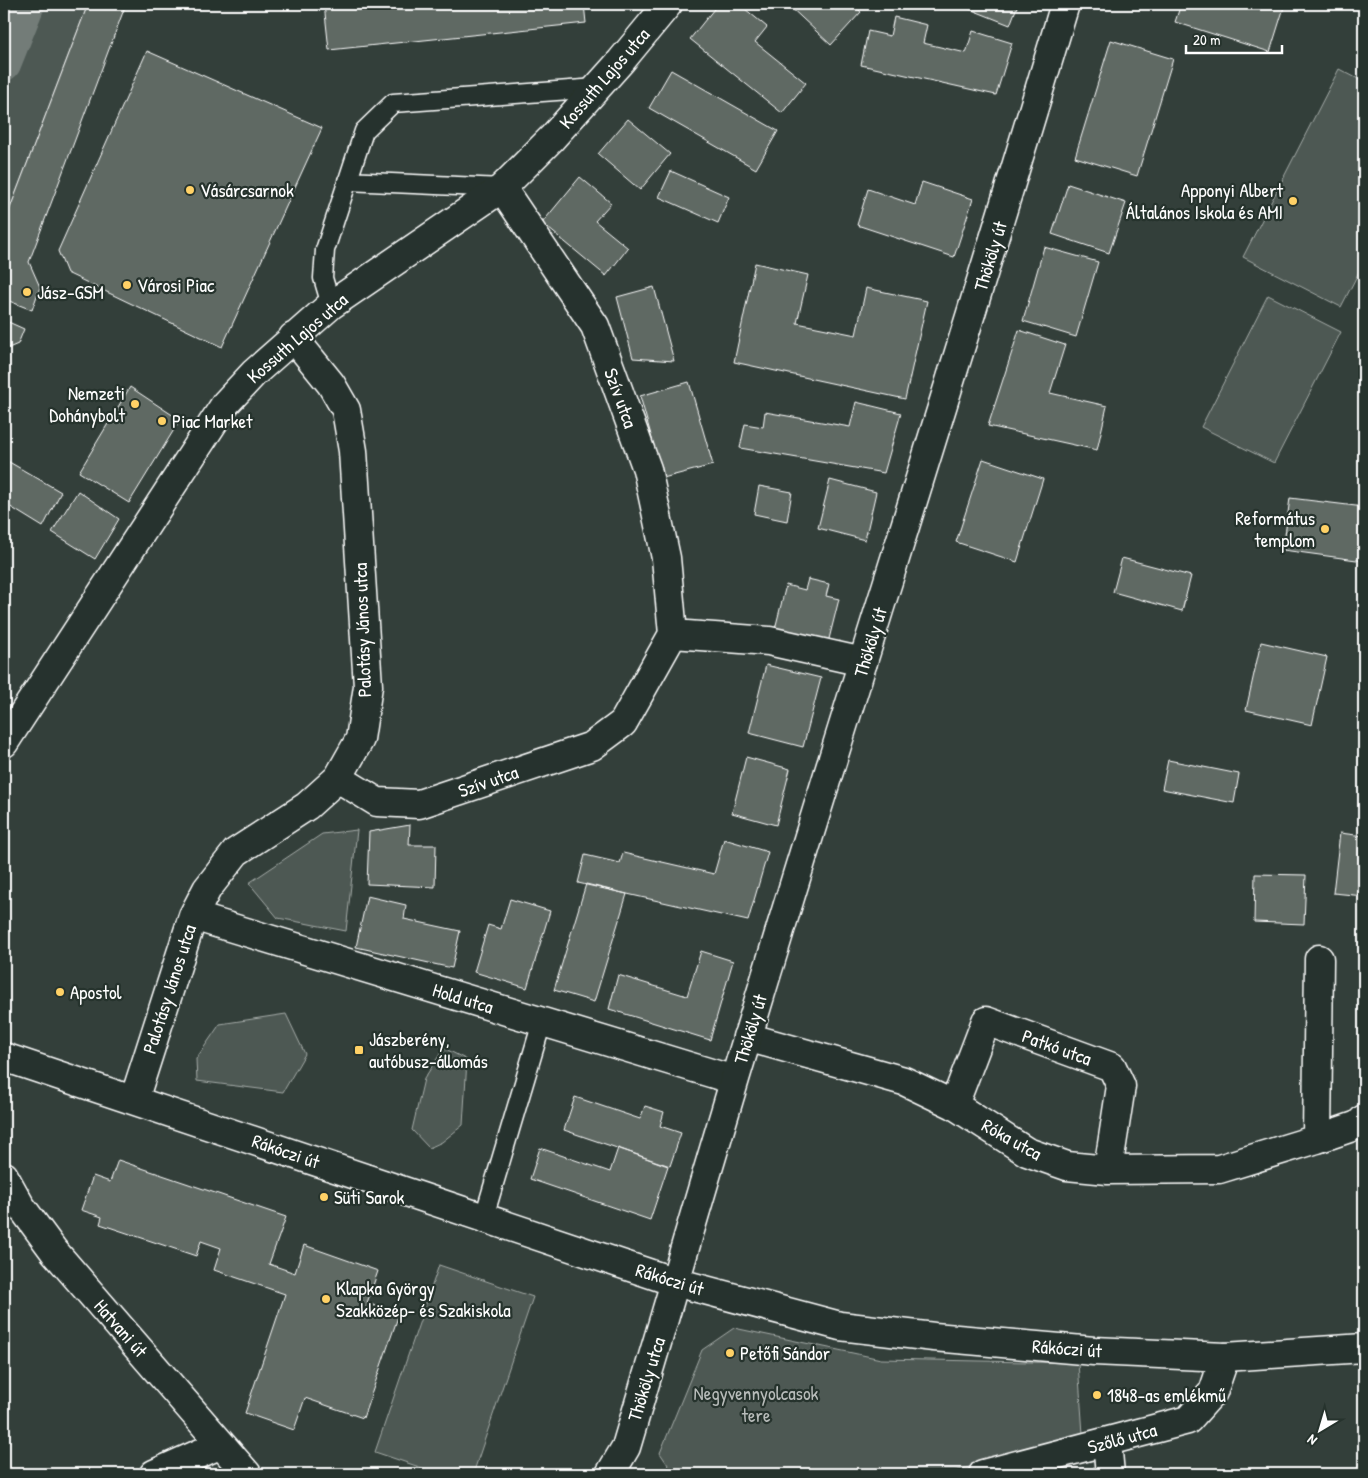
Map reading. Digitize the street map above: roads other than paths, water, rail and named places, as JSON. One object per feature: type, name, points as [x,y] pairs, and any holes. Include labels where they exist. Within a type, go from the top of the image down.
[{"type":"street","name":"Kossuth Lajos utca","points":[[4,743],[226,403],[254,373],[332,305],[502,188],[552,138],[668,4]]},
{"type":"street","name":"Thököly út","points":[[675,1282],[747,1037],[992,249],[1066,4]]},
{"type":"street","name":"Szív utca","points":[[338,778],[377,802],[419,804],[592,746],[623,723],[673,634],[666,558],[647,469],[595,326],[502,188]]},
{"type":"street","name":"Palotásy János utca","points":[[134,1100],[193,916],[207,889],[236,852],[307,806],[338,778],[360,739],[368,686],[353,450],[346,410],[331,384],[293,338]]},
{"type":"street","points":[[673,634],[769,641],[864,662]]},
{"type":"street","name":"Hold utca","points":[[193,916],[734,1080]]},
{"type":"street","points":[[1317,1139],[1319,959]]},
{"type":"street","name":"Patkó utca","points":[[954,1105],[986,1020],[1112,1067],[1121,1086],[1108,1170]]},
{"type":"street","name":"Róka utca","points":[[747,1037],[904,1082],[954,1105],[1026,1152],[1067,1166],[1108,1170],[1219,1169],[1358,1125],[1364,1119]]},
{"type":"street","name":"Rákóczi út","points":[[4,1057],[675,1282],[840,1326],[934,1337],[1094,1351],[1225,1357],[1364,1348]]},
{"type":"street","name":"Hatvani út","points":[[4,1176],[20,1205],[54,1251],[247,1474]]},
{"type":"street","name":"Thököly utca","points":[[610,1474],[626,1447],[675,1282]]},
{"type":"street","name":"Szőlő utca","points":[[983,1474],[1188,1420],[1213,1392],[1225,1357]]},
{"type":"street","points":[[1107,1442],[1110,1474]]},
{"type":"street","points":[[154,1474],[221,1444]]},
{"type":"lane","points":[[332,305],[323,278],[325,250],[364,131],[393,103],[597,88]]},
{"type":"lane","points":[[347,181],[502,188]]},
{"type":"lane","points":[[484,1217],[542,1022]]},
{"type":"waterway","points":[[4,64],[28,4]]},
{"type":"place","name":"Vásárcsarnok","points":[[190,190]]},
{"type":"place","name":"Apponyi Albert Általános Iskola és AMI","points":[[1293,201]]},
{"type":"place","name":"Városi Piac","points":[[127,285]]},
{"type":"place","name":"Jász-GSM","points":[[27,292]]},
{"type":"place","name":"Nemzeti Dohánybolt","points":[[135,404]]},
{"type":"place","name":"Piac Market","points":[[162,421]]},
{"type":"place","name":"Református templom","points":[[1325,529]]},
{"type":"place","name":"Apostol","points":[[60,992]]},
{"type":"place","name":"Jászberény, autóbusz-állomás","points":[[359,1050]]},
{"type":"place","name":"Süti Sarok","points":[[324,1197]]},
{"type":"place","name":"Klapka György Szakközép- és Szakiskola","points":[[326,1299]]},
{"type":"place","name":"Petőfi Sándor","points":[[730,1353]]},
{"type":"place","name":"1848-as emlékmű","points":[[1097,1395]]},
{"type":"park label","name":"Negyvennyolcasok tere","points":[[756,1404]]}]
